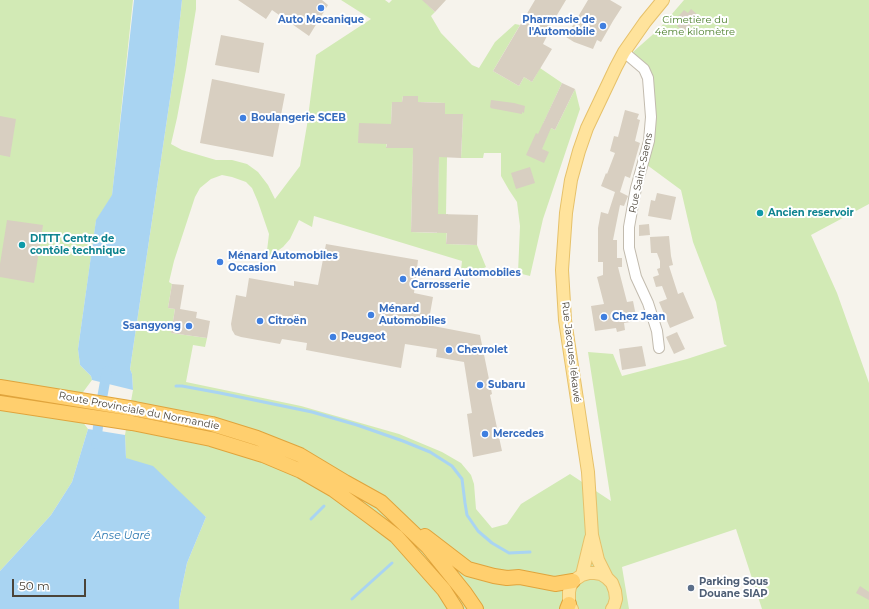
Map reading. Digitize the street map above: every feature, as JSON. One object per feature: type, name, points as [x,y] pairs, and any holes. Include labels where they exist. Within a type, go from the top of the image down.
[{"type":"highway","points":[[0,379],[78,399]]},
{"type":"highway","name":"Route Provinciale du Normandie","points":[[0,387],[78,399],[212,424],[257,438],[300,455],[381,502],[428,547],[476,609]]},
{"type":"highway","name":"Route Provinciale du Normandie","points":[[0,403],[132,423],[211,440],[263,455],[301,471],[334,490],[396,536],[444,590],[456,609]]},
{"type":"highway","points":[[381,502],[468,569],[494,576],[519,578],[556,584],[578,578]]},
{"type":"main road","name":"Rue Jacques Iékawé","points":[[614,608],[616,591],[607,578],[598,560],[592,535],[588,472],[565,320],[562,270],[566,213],[571,180],[587,128],[624,52],[645,22],[663,0]]},
{"type":"main road","name":"Rue Jacques Iékawé","points":[[569,607],[570,586],[578,578],[592,535]]},
{"type":"main road","points":[[578,578],[589,573],[595,573],[601,574],[607,578]]},
{"type":"street","name":"Rue Saint-Saens","points":[[624,52],[644,69],[648,78],[651,117],[648,140],[635,194],[630,227],[629,248],[636,277],[648,303],[657,331],[659,348]]},
{"type":"green space","points":[[0,0],[133,0],[112,196],[96,221],[78,349],[80,365],[91,376],[92,380],[78,399],[0,387]]},
{"type":"green space","name":"Cimetière du 4ème kilomètre","points":[[182,0],[196,0],[196,9],[186,70],[171,144],[182,150],[216,160],[232,160],[247,164],[258,172],[268,185],[275,199],[300,166],[316,55],[371,19],[341,0],[385,0],[389,3],[392,0],[429,0],[426,3],[435,12],[431,16],[441,33],[472,65],[479,68],[495,42],[515,24],[520,25],[493,71],[519,86],[524,77],[532,82],[540,68],[562,83],[543,124],[555,130],[575,89],[580,109],[543,219],[530,276],[518,273],[520,226],[517,202],[501,176],[501,153],[484,153],[483,158],[461,158],[463,114],[445,114],[445,103],[418,102],[418,96],[403,96],[402,102],[392,102],[391,124],[386,147],[403,148],[425,140],[413,153],[411,232],[437,233],[439,157],[447,157],[446,214],[448,214],[446,244],[477,245],[486,267],[469,273],[461,270],[462,261],[314,216],[312,227],[299,220],[290,239],[283,247],[266,259],[269,234],[252,188],[246,182],[222,175],[211,179],[200,188],[195,197],[174,261],[169,282],[172,284],[168,308],[175,309],[171,333],[207,338],[205,347],[193,345],[186,382],[301,406],[399,434],[442,452],[461,463],[471,475],[474,484],[476,509],[492,528],[507,524],[521,504],[570,474],[611,501],[588,352],[613,354],[622,376],[687,359],[727,346],[724,344],[716,302],[693,242],[681,190],[643,162],[649,140],[644,69],[633,52],[659,29],[684,0],[869,0],[869,204],[811,235],[837,293],[869,383],[869,609],[762,609],[736,529],[622,567],[629,609],[179,609],[179,601],[187,563],[206,517],[126,458],[125,435],[133,390],[132,374],[130,369],[175,65]]},
{"type":"green space","points":[[0,403],[77,414],[88,429],[72,482],[51,515],[0,571]]},
{"type":"water","points":[[134,0],[182,0],[175,65],[130,369],[132,374],[133,390],[92,380],[91,376],[80,365],[78,349],[96,220],[112,195]]},
{"type":"water","name":"Anse Uaré","points":[[88,429],[125,435],[126,458],[153,466],[206,517],[187,563],[179,601],[179,609],[0,609],[0,571],[51,515],[72,482]]},
{"type":"building","points":[[238,0],[322,0],[328,5],[309,36],[272,10],[266,19]]},
{"type":"building","points":[[422,0],[446,0],[435,12]]},
{"type":"building","points":[[535,0],[566,0],[545,35],[547,36],[543,44],[552,49],[532,82],[524,77],[519,86],[493,71]]},
{"type":"building","points":[[588,0],[610,0],[622,7],[601,42],[597,40],[593,49],[574,42],[566,37]]},
{"type":"building","points":[[691,9],[699,16],[685,32],[677,26],[679,23],[675,20],[684,10],[688,13]]},
{"type":"building","points":[[221,35],[264,43],[259,73],[215,65]]},
{"type":"building","name":"Boulangerie SCEB","points":[[212,79],[285,94],[273,157],[200,143]]},
{"type":"building","points":[[562,83],[575,89],[555,130],[551,128],[542,149],[549,152],[544,163],[526,155],[536,133],[538,134]]},
{"type":"building","points":[[403,96],[418,96],[418,102],[445,103],[445,114],[463,114],[461,158],[439,157],[438,214],[478,215],[477,245],[446,244],[447,233],[411,232],[413,148],[386,148],[387,144],[358,143],[359,123],[391,124],[392,102],[402,102]]},
{"type":"building","points":[[491,100],[525,106],[524,113],[522,112],[522,114],[490,108]]},
{"type":"building","points":[[625,110],[639,114],[637,119],[640,120],[635,141],[640,143],[630,178],[625,176],[620,192],[628,196],[624,206],[620,205],[613,240],[617,240],[617,258],[622,258],[622,267],[618,267],[627,302],[633,301],[637,321],[624,323],[625,330],[617,332],[616,328],[595,331],[591,306],[604,304],[597,277],[603,275],[603,262],[598,262],[598,228],[601,212],[608,214],[615,192],[601,186],[615,153],[610,151],[614,136],[618,137]]},
{"type":"building","points":[[0,116],[16,119],[10,157],[0,155]]},
{"type":"building","points":[[530,167],[535,183],[516,189],[511,173]]},
{"type":"building","points":[[657,193],[676,197],[671,220],[648,216],[651,200],[655,201]]},
{"type":"building","name":"DITTT Centre de contôle technique","points":[[7,220],[43,225],[34,283],[0,277],[0,264]]},
{"type":"building","points":[[649,224],[650,235],[639,236],[639,225]]},
{"type":"building","points":[[669,236],[673,265],[669,266],[678,294],[683,292],[694,318],[670,328],[659,302],[667,299],[662,286],[656,287],[653,277],[659,275],[657,269],[660,268],[660,261],[657,253],[651,253],[650,237]]},
{"type":"building","points":[[326,244],[418,260],[414,293],[433,297],[428,325],[480,335],[492,394],[490,395],[502,451],[473,457],[467,414],[472,413],[464,362],[436,357],[437,349],[405,344],[401,368],[306,350],[307,343],[282,339],[280,344],[235,335],[231,324],[236,295],[246,297],[249,278],[294,286],[294,281],[318,285]]},
{"type":"building","points":[[172,284],[184,285],[180,309],[197,312],[196,318],[210,321],[207,338],[171,333],[175,309],[168,308]]},
{"type":"building","points":[[677,332],[685,349],[674,354],[666,337]]},
{"type":"building","points":[[642,346],[646,366],[622,370],[619,349]]},
{"type":"building","points":[[860,586],[869,592],[869,600],[856,593]]},
{"type":"waterway","points":[[96,444],[100,409],[107,371]]},
{"type":"waterway","points":[[176,386],[220,393],[312,412],[357,425],[430,452],[452,466],[462,479],[467,515],[478,531],[492,543],[509,553],[530,552]]},
{"type":"waterway","points":[[311,519],[324,506]]},
{"type":"waterway","points":[[352,599],[392,563]]},
{"type":"place","name":"Auto Mecanique","points":[[321,8]]},
{"type":"place","name":"Pharmacie de l'Automobile","points":[[603,26]]},
{"type":"place","name":"Boulangerie SCEB","points":[[243,118]]},
{"type":"place","name":"Ancien reservoir","points":[[760,213]]},
{"type":"place","name":"DITTT Centre de contôle technique","points":[[22,245]]},
{"type":"place","name":"Ménard Automobiles Occasion","points":[[220,262]]},
{"type":"place","name":"Ménard Automobiles Carrosserie","points":[[403,279]]},
{"type":"place","name":"Ménard Automobiles","points":[[371,315]]},
{"type":"place","name":"Chez Jean","points":[[604,317]]},
{"type":"place","name":"Citroën","points":[[260,321]]},
{"type":"place","name":"Ssangyong","points":[[189,326]]},
{"type":"place","name":"Peugeot","points":[[333,337]]},
{"type":"place","name":"Chevrolet","points":[[449,350]]},
{"type":"place","name":"Subaru","points":[[480,385]]},
{"type":"place","name":"Mercedes","points":[[485,434]]},
{"type":"place","name":"Parking Sous Douane SIAP","points":[[691,588]]}]
